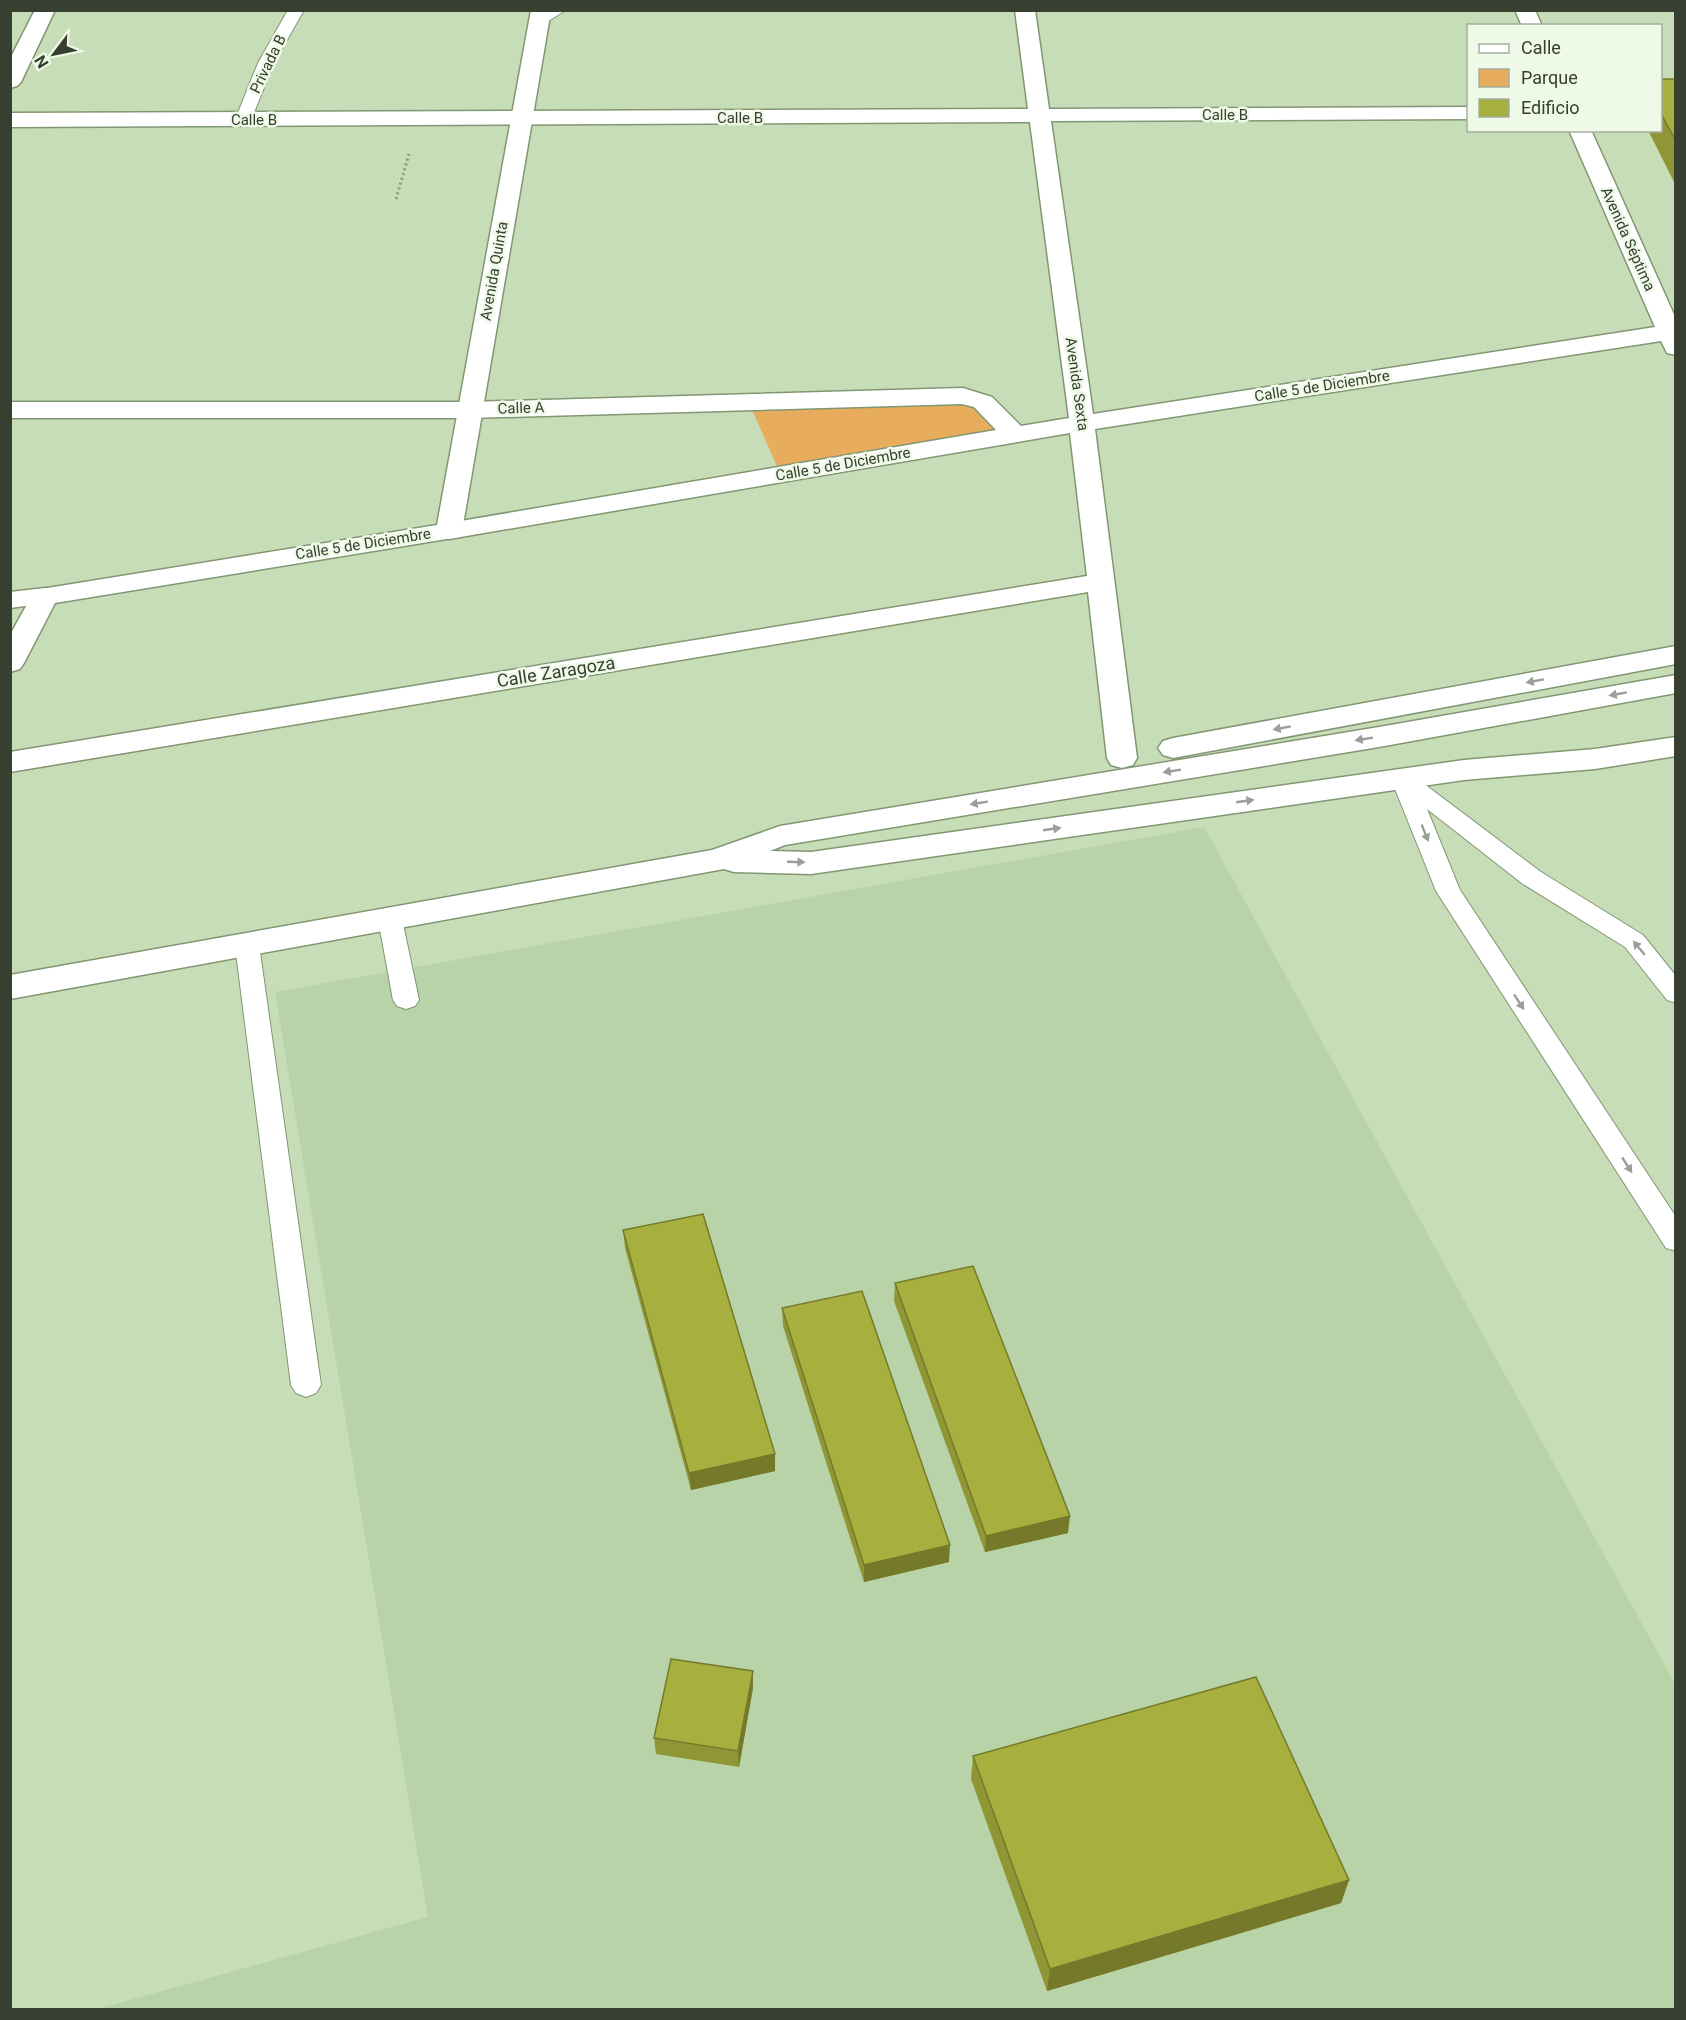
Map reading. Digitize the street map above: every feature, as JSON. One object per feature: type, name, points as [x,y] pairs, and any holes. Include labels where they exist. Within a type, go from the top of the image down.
[{"type":"street","points":[[10,82],[45,10]]},
{"type":"street","name":"Avenida Sexta","points":[[1025,10],[1082,423],[1122,758]]},
{"type":"street","points":[[1525,10],[1531,24]]},
{"type":"street","name":"Avenida Quinta","points":[[449,531],[521,119],[546,14]]},
{"type":"street","name":"Calle B","points":[[10,120],[1040,117],[1467,113]]},
{"type":"street","name":"Avenida Séptima","points":[[1581,132],[1673,337]]},
{"type":"street","name":"Calle 5 de Diciembre","points":[[10,600],[449,531],[1082,423],[1673,337]]},
{"type":"street","name":"Calle A","points":[[10,410],[470,410],[963,396],[983,402],[1017,435]]},
{"type":"street","name":"Calle Zaragoza","points":[[10,762],[1101,582]]},
{"type":"street","points":[[10,663],[45,596]]},
{"type":"street","points":[[10,987],[717,860],[780,837],[834,807],[1122,758],[1676,655]]},
{"type":"street","points":[[780,837],[1676,684]]},
{"type":"street","points":[[1403,778],[1397,755],[1407,746],[1547,706]]},
{"type":"street","points":[[1464,770],[1676,726]]},
{"type":"street","points":[[717,860],[811,863],[1403,778],[1464,770],[1595,759],[1676,746]]},
{"type":"lane","name":"Privada B","points":[[243,120],[266,63],[296,10]]},
{"type":"lane","points":[[1403,778],[1532,878],[1634,941],[1676,994]]},
{"type":"lane","points":[[1403,778],[1448,891],[1676,1239]]},
{"type":"lane","points":[[395,918],[391,924],[406,1000]]},
{"type":"lane","points":[[247,945],[306,1385]]},
{"type":"path","points":[[396,199],[418,119]]},
{"type":"shaded area","points":[[1204,827],[1675,1684],[1675,2009],[94,2010],[428,1917],[275,992]]},
{"type":"green space","points":[[969,399],[1010,433],[780,473],[750,405]]},
{"type":"building","points":[[1662,79],[1676,79],[1676,141],[1662,116]]},
{"type":"building","points":[[703,1214],[775,1454],[689,1473],[623,1230]]},
{"type":"building","points":[[973,1266],[1070,1516],[986,1536],[895,1283]]},
{"type":"building","points":[[862,1291],[950,1545],[864,1565],[782,1308]]},
{"type":"building","points":[[671,1659],[753,1671],[738,1751],[654,1738]]},
{"type":"building","points":[[1256,1677],[1349,1880],[1050,1969],[973,1756]]}]
